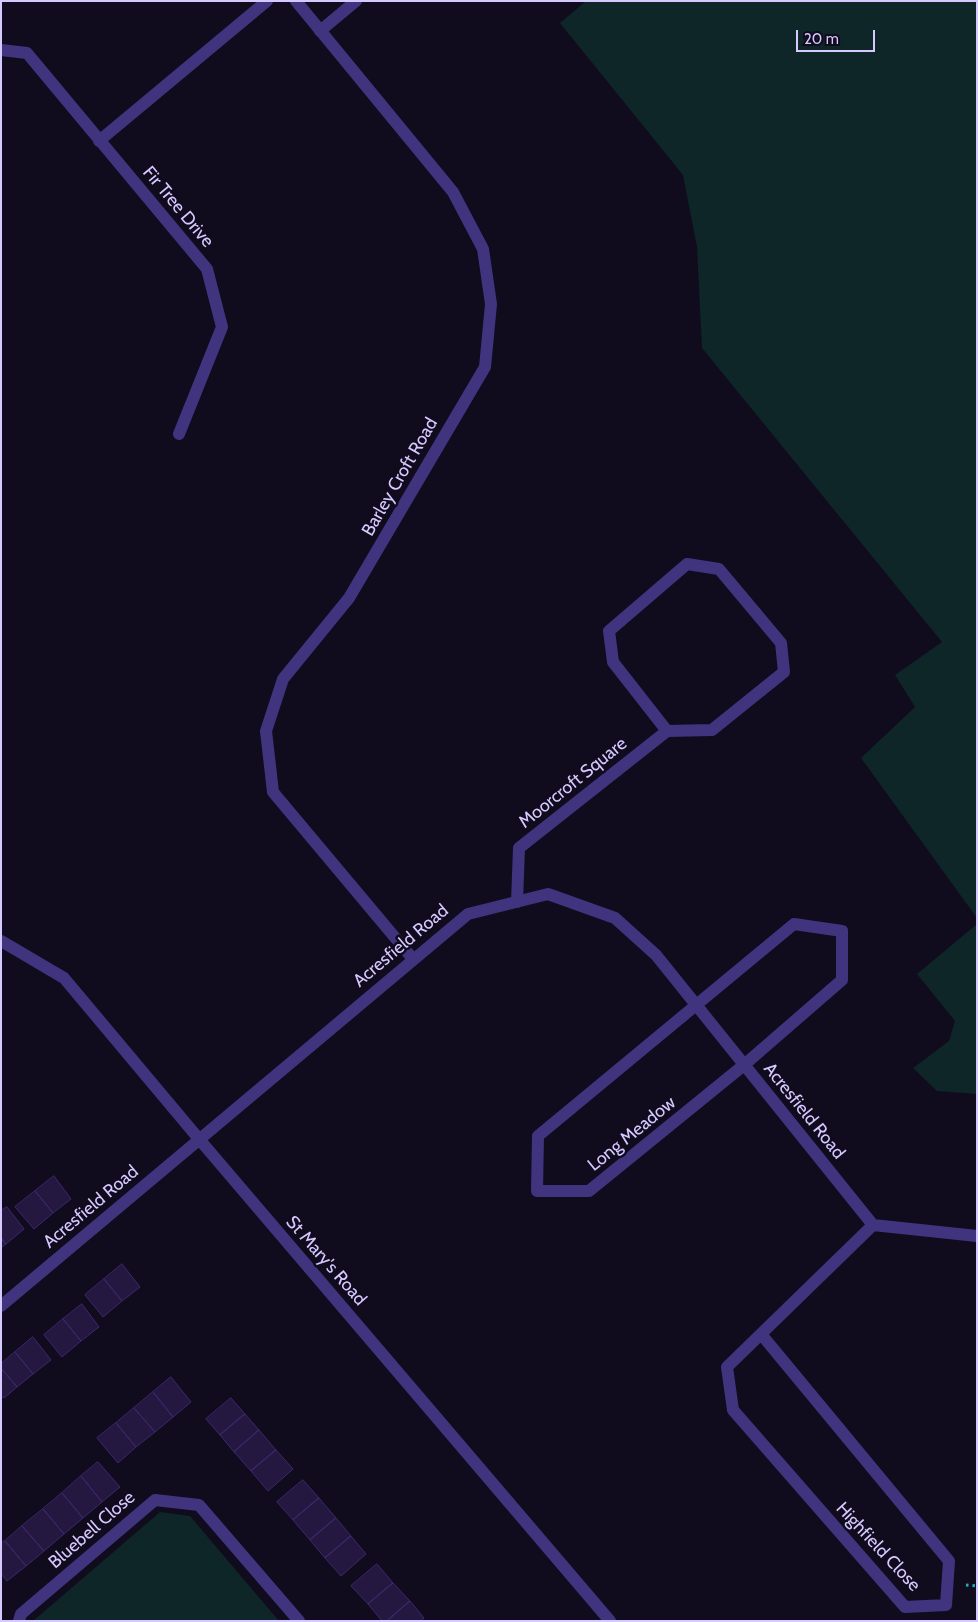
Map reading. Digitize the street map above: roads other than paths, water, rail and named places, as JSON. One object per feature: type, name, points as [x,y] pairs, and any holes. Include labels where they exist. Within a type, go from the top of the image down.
[{"type":"street","points":[[99,141],[267,1]]},
{"type":"street","name":"Barley Croft Road","points":[[296,1],[453,192],[483,249],[491,304],[485,368],[349,598],[283,678],[266,731],[273,792],[413,959]]},
{"type":"street","points":[[320,31],[356,1]]},
{"type":"street","name":"Fir Tree Drive","points":[[1,50],[27,54],[206,269],[222,327],[179,434]]},
{"type":"street","points":[[687,564],[719,568],[781,643],[784,672],[712,730],[667,731],[613,662],[609,630],[687,564]]},
{"type":"street","name":"Moorcroft Square","points":[[517,902],[519,848],[667,731]]},
{"type":"street","name":"Acresfield Road","points":[[1,1306],[468,914],[548,894],[615,918],[656,956],[873,1225]]},
{"type":"street","name":"Long Meadow","points":[[794,924],[842,931],[842,980],[744,1065],[588,1191],[537,1191],[538,1136],[696,1005],[794,924]]},
{"type":"street","name":"St Mary's Road","points":[[1,941],[64,978],[610,1621]]},
{"type":"street","points":[[873,1225],[977,1236]]},
{"type":"street","name":"Highfield Close","points":[[761,1334],[949,1561],[946,1605],[905,1607],[733,1410],[727,1367],[873,1225]]},
{"type":"street","name":"Bluebell Close","points":[[19,1621],[21,1614],[155,1500],[200,1505],[300,1621]]}]
